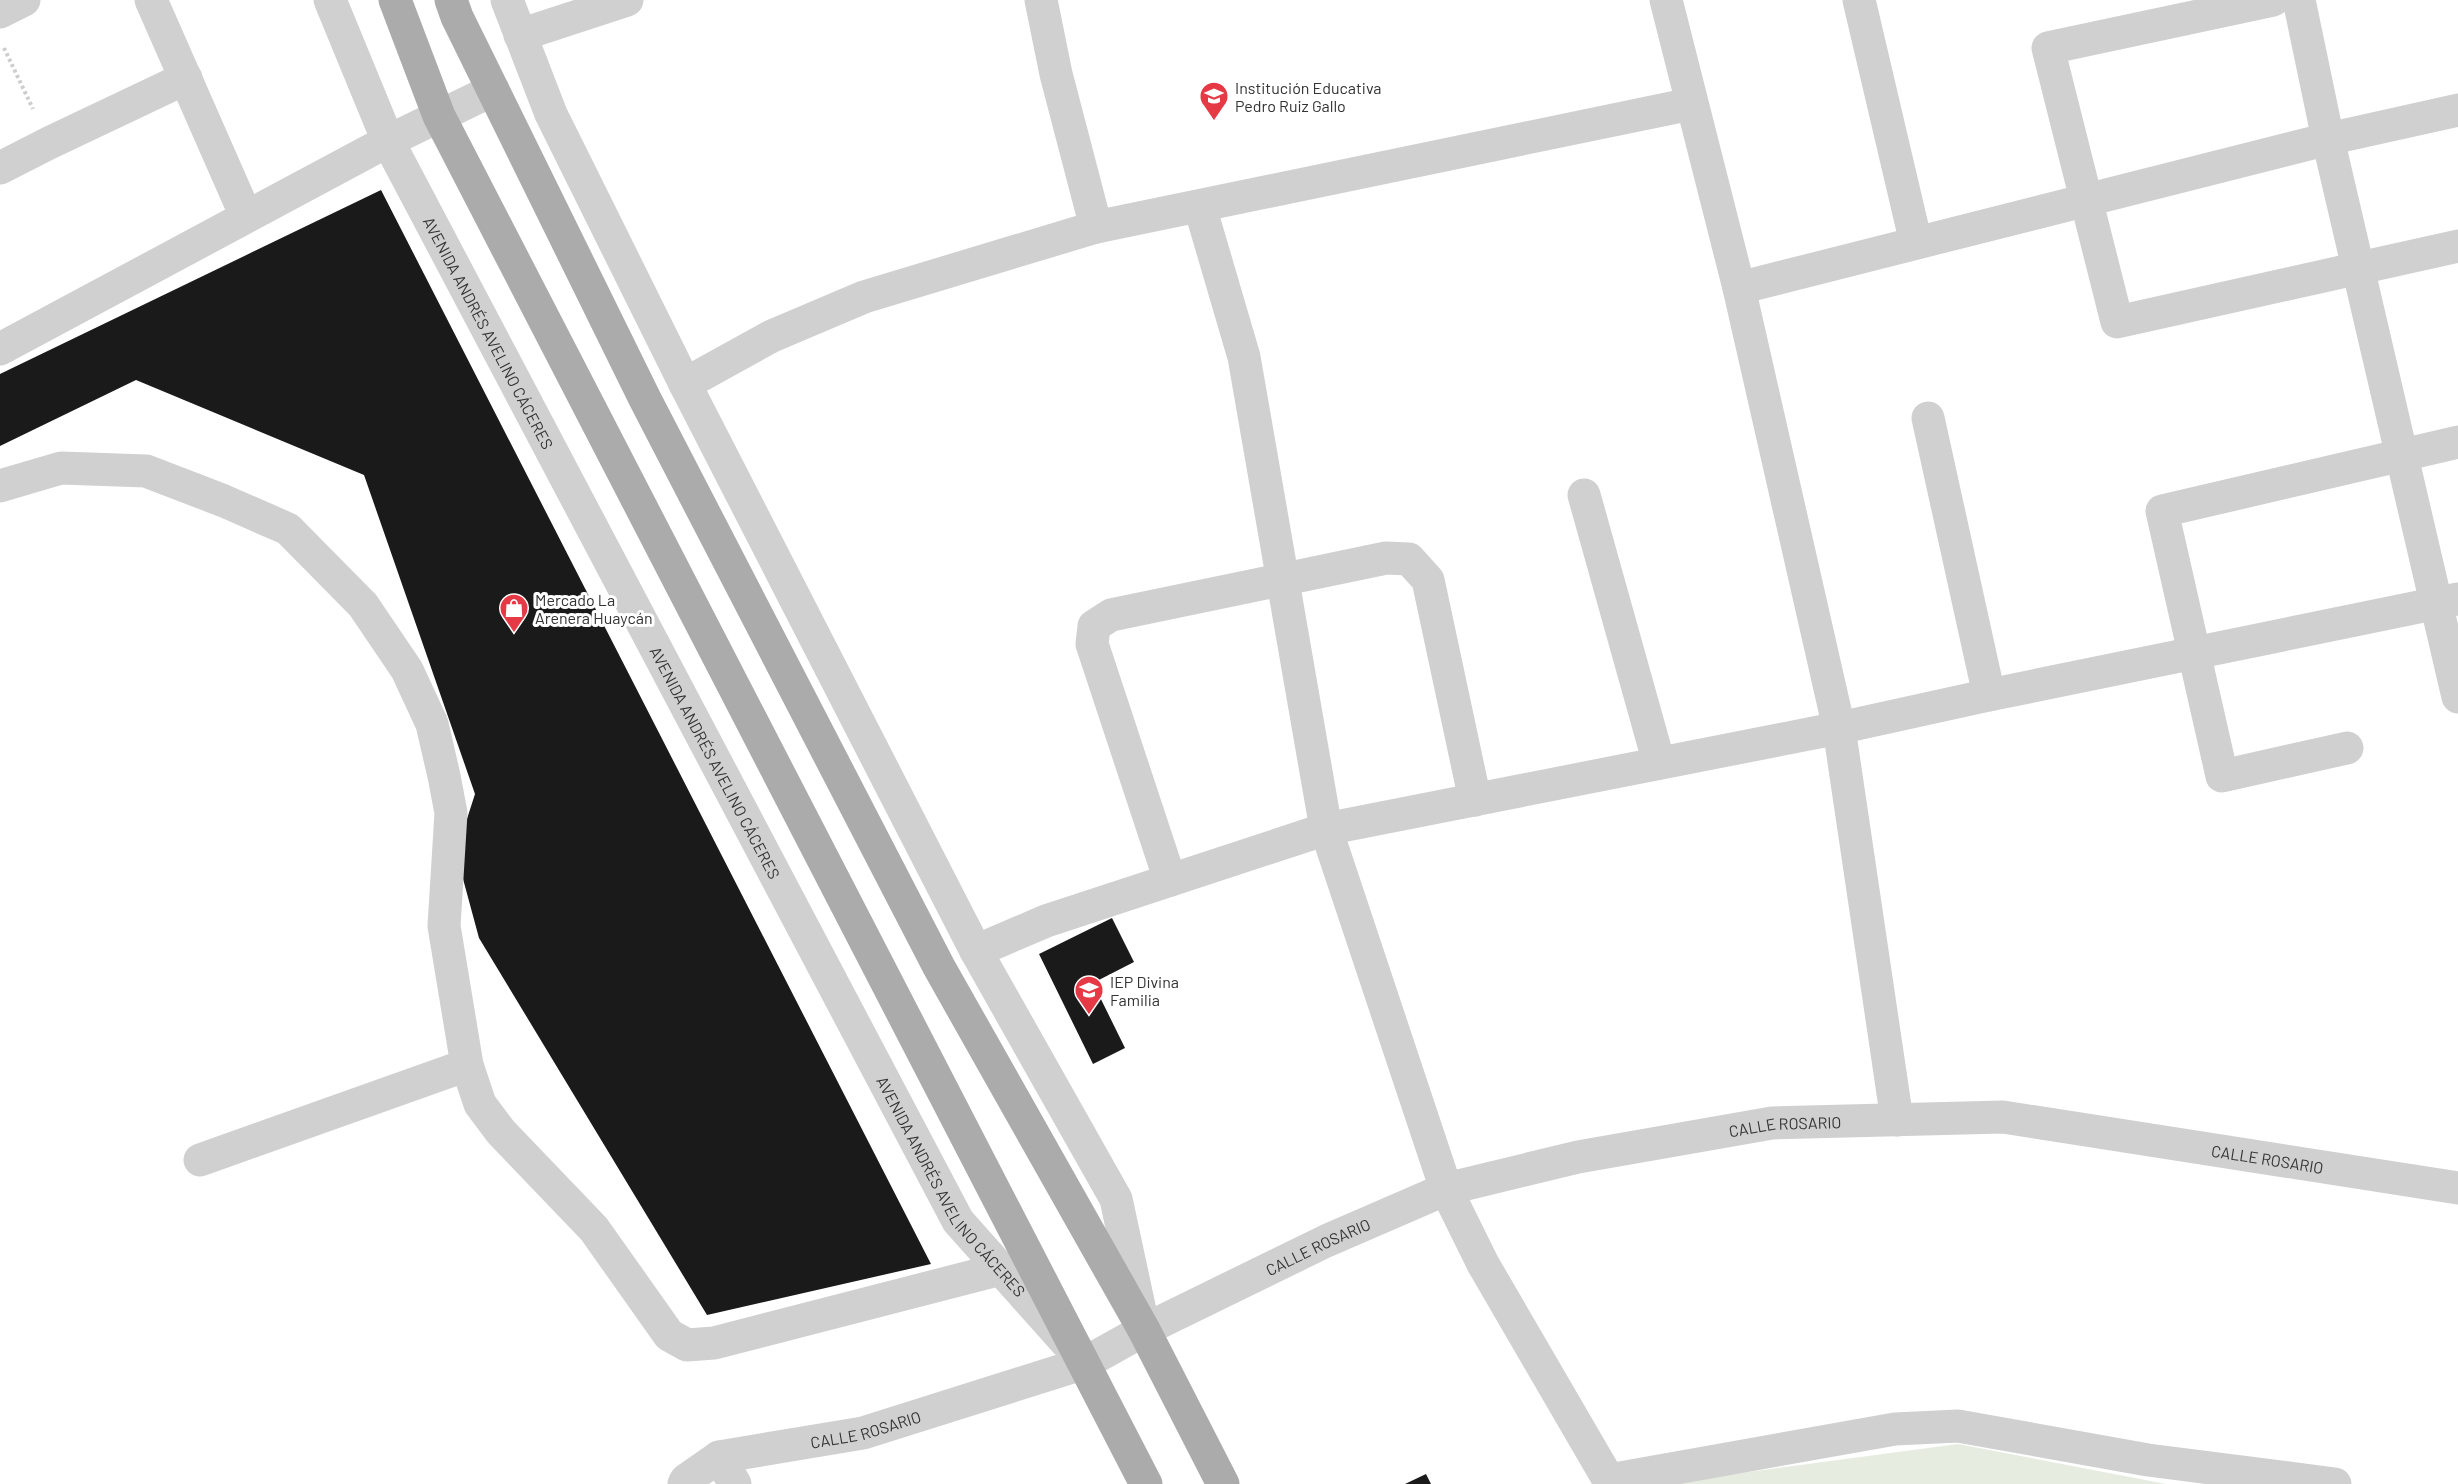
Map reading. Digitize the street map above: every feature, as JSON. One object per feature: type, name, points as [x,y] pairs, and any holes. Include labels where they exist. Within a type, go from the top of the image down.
[{"type":"main road","name":"AVENIDA ANDRÉS AVELINO CÁCERES","points":[[395,0],[439,116],[1146,1484]]},
{"type":"main road","points":[[451,0],[645,399],[939,967],[1144,1330],[1223,1484]]},
{"type":"street","points":[[0,12],[24,0]]},
{"type":"street","points":[[152,0],[246,216]]},
{"type":"street","name":"AVENIDA ANDRÉS AVELINO CÁCERES","points":[[330,0],[388,141],[958,1221],[1085,1363]]},
{"type":"street","points":[[507,0],[551,114],[685,384],[976,951],[1116,1199],[1144,1330]]},
{"type":"street","points":[[520,35],[627,0]]},
{"type":"street","points":[[1041,0],[1056,74],[1096,227]]},
{"type":"street","points":[[1666,0],[1739,288],[1839,728],[1897,1120]]},
{"type":"street","points":[[1859,0],[1916,243]]},
{"type":"street","points":[[2273,0],[2048,48],[2117,322],[2458,246]]},
{"type":"street","points":[[2299,0],[2328,139],[2402,456],[2448,602],[2458,697]]},
{"type":"street","points":[[0,168],[49,142],[186,78]]},
{"type":"street","points":[[0,349],[388,141],[493,90]]},
{"type":"street","points":[[685,384],[772,336],[864,297],[1096,227],[1691,104]]},
{"type":"street","points":[[1739,288],[2328,139],[2458,110]]},
{"type":"street","points":[[1200,207],[1244,357],[1326,829],[1446,1189],[1483,1264],[1610,1482],[1895,1429],[1958,1426],[2148,1460],[2292,1481],[2335,1484]]},
{"type":"street","points":[[1928,418],[1989,695]]},
{"type":"street","points":[[2347,748],[2222,776],[2162,511],[2458,442]]},
{"type":"street","points":[[0,486],[61,468],[146,471],[288,529],[363,605],[407,670],[432,724],[451,813],[444,926],[467,1065],[480,1104],[501,1132],[594,1229],[669,1335],[687,1345],[714,1343],[1001,1269]]},
{"type":"street","points":[[1584,495],[1659,764]]},
{"type":"street","points":[[1170,880],[1092,644],[1094,626],[1111,615],[1386,558],[1409,559],[1428,580],[1475,800]]},
{"type":"street","points":[[976,951],[1046,921],[1326,829],[1839,728],[2193,652],[2448,602]]},
{"type":"street","points":[[200,1160],[467,1065]]},
{"type":"street","name":"CALLE ROSARIO","points":[[684,1484],[686,1480],[863,1433],[1085,1363],[1144,1330],[1326,1241],[1446,1189],[1578,1157],[1772,1123],[2003,1117],[2458,1188]]},
{"type":"path","points":[[0,39],[49,142]]},
{"type":"shaded area","points":[[1958,1444],[2166,1484],[1659,1484]]},
{"type":"building","name":"Mercado La Arenera Huaycán","points":[[381,190],[931,1264],[707,1315],[479,938],[456,853],[475,794],[364,475],[136,380],[0,446],[0,374]]},
{"type":"building","name":"IEP Divina Familia","points":[[1112,918],[1134,962],[1093,983],[1125,1048],[1093,1064],[1039,954]]},
{"type":"building","points":[[1426,1474],[1431,1484],[1405,1484]]},
{"type":"place","name":"Institución Educativa Pedro Ruiz Gallo","points":[[1214,122]]},
{"type":"place","name":"Mercado La Arenera Huaycán","points":[[514,634]]},
{"type":"place","name":"IEP Divina Familia","points":[[1089,1016]]}]
